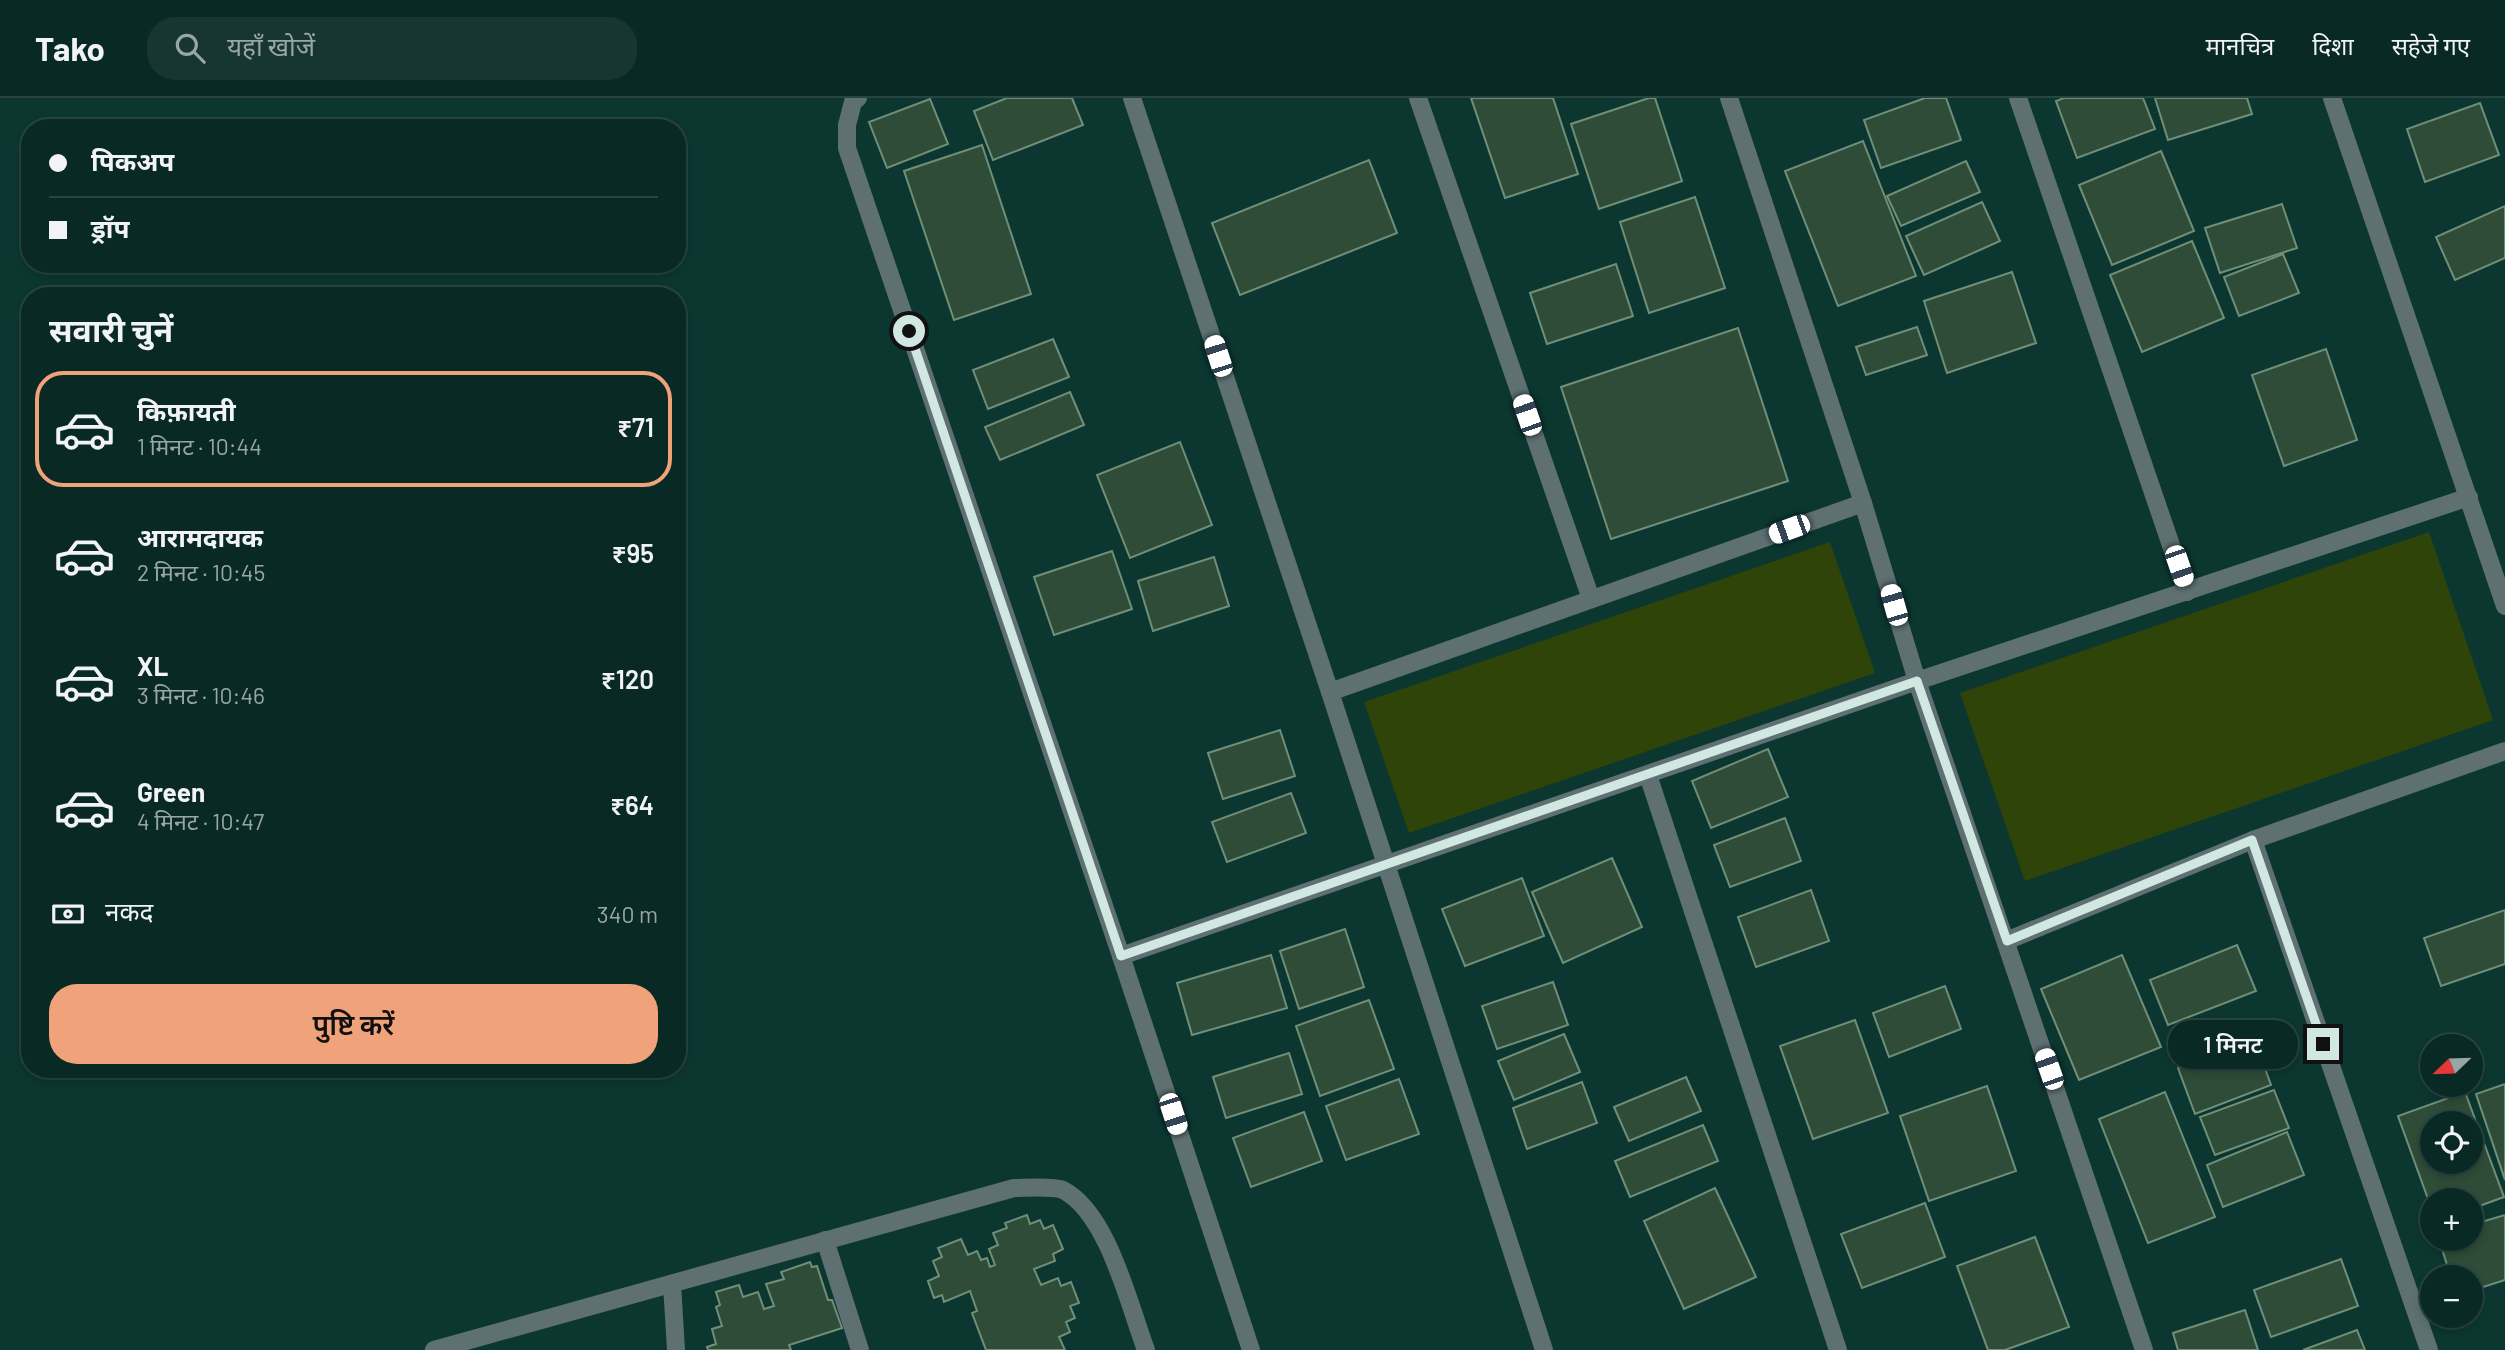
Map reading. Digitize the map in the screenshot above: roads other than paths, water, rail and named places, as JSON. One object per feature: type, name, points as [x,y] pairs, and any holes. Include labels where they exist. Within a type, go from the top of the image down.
[{"type":"street","points":[[858,98],[853,102],[847,125],[847,148],[1121,956],[1251,1350]]},
{"type":"street","points":[[1132,98],[1544,1350]]},
{"type":"street","points":[[1418,98],[1591,600]]},
{"type":"street","points":[[1729,98],[1863,503],[1917,681],[2144,1350]]},
{"type":"street","points":[[2018,98],[2188,592]]},
{"type":"street","points":[[2332,98],[2505,606]]},
{"type":"street","points":[[1121,956],[1917,681],[2469,497]]},
{"type":"street","points":[[1329,692],[1863,503]]},
{"type":"street","points":[[2007,941],[2252,840],[2505,751]]},
{"type":"street","points":[[1648,775],[1838,1350]]},
{"type":"street","points":[[2252,840],[2429,1350]]},
{"type":"street","points":[[434,1350],[471,1345],[672,1284],[1014,1188],[1062,1189],[1090,1213],[1108,1246],[1146,1350]]},
{"type":"street","points":[[825,1240],[860,1350]]},
{"type":"street","points":[[672,1284],[676,1350]]}]
